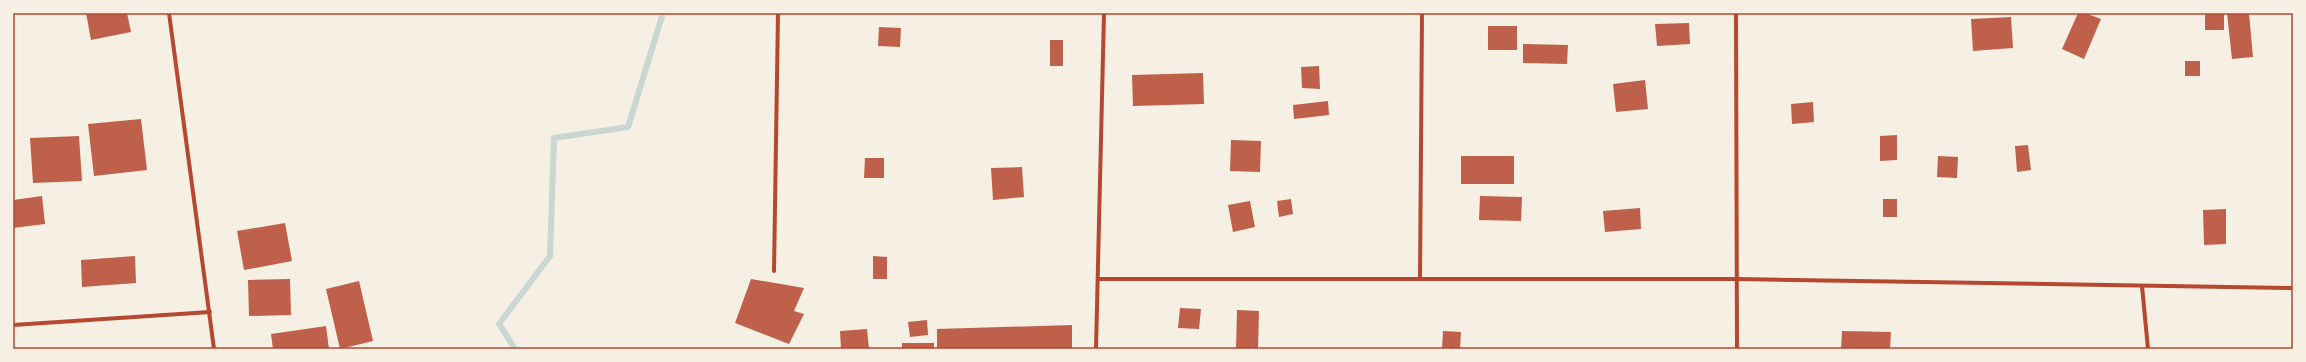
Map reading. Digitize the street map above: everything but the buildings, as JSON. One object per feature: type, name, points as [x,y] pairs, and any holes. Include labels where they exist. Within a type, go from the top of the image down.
[{"type":"street","points":[[169,13],[214,349]]},
{"type":"street","points":[[774,271],[778,13]]},
{"type":"street","points":[[1096,349],[1104,13]]},
{"type":"street","points":[[1420,279],[1422,13]]},
{"type":"street","points":[[1736,13],[1738,279],[1737,349]]},
{"type":"street","points":[[1098,279],[1738,279],[2293,288]]},
{"type":"street","points":[[2142,286],[2148,349]]},
{"type":"street","points":[[13,325],[210,312]]},
{"type":"waterway","points":[[515,349],[499,324],[550,256],[554,138],[628,127],[663,13]]}]
